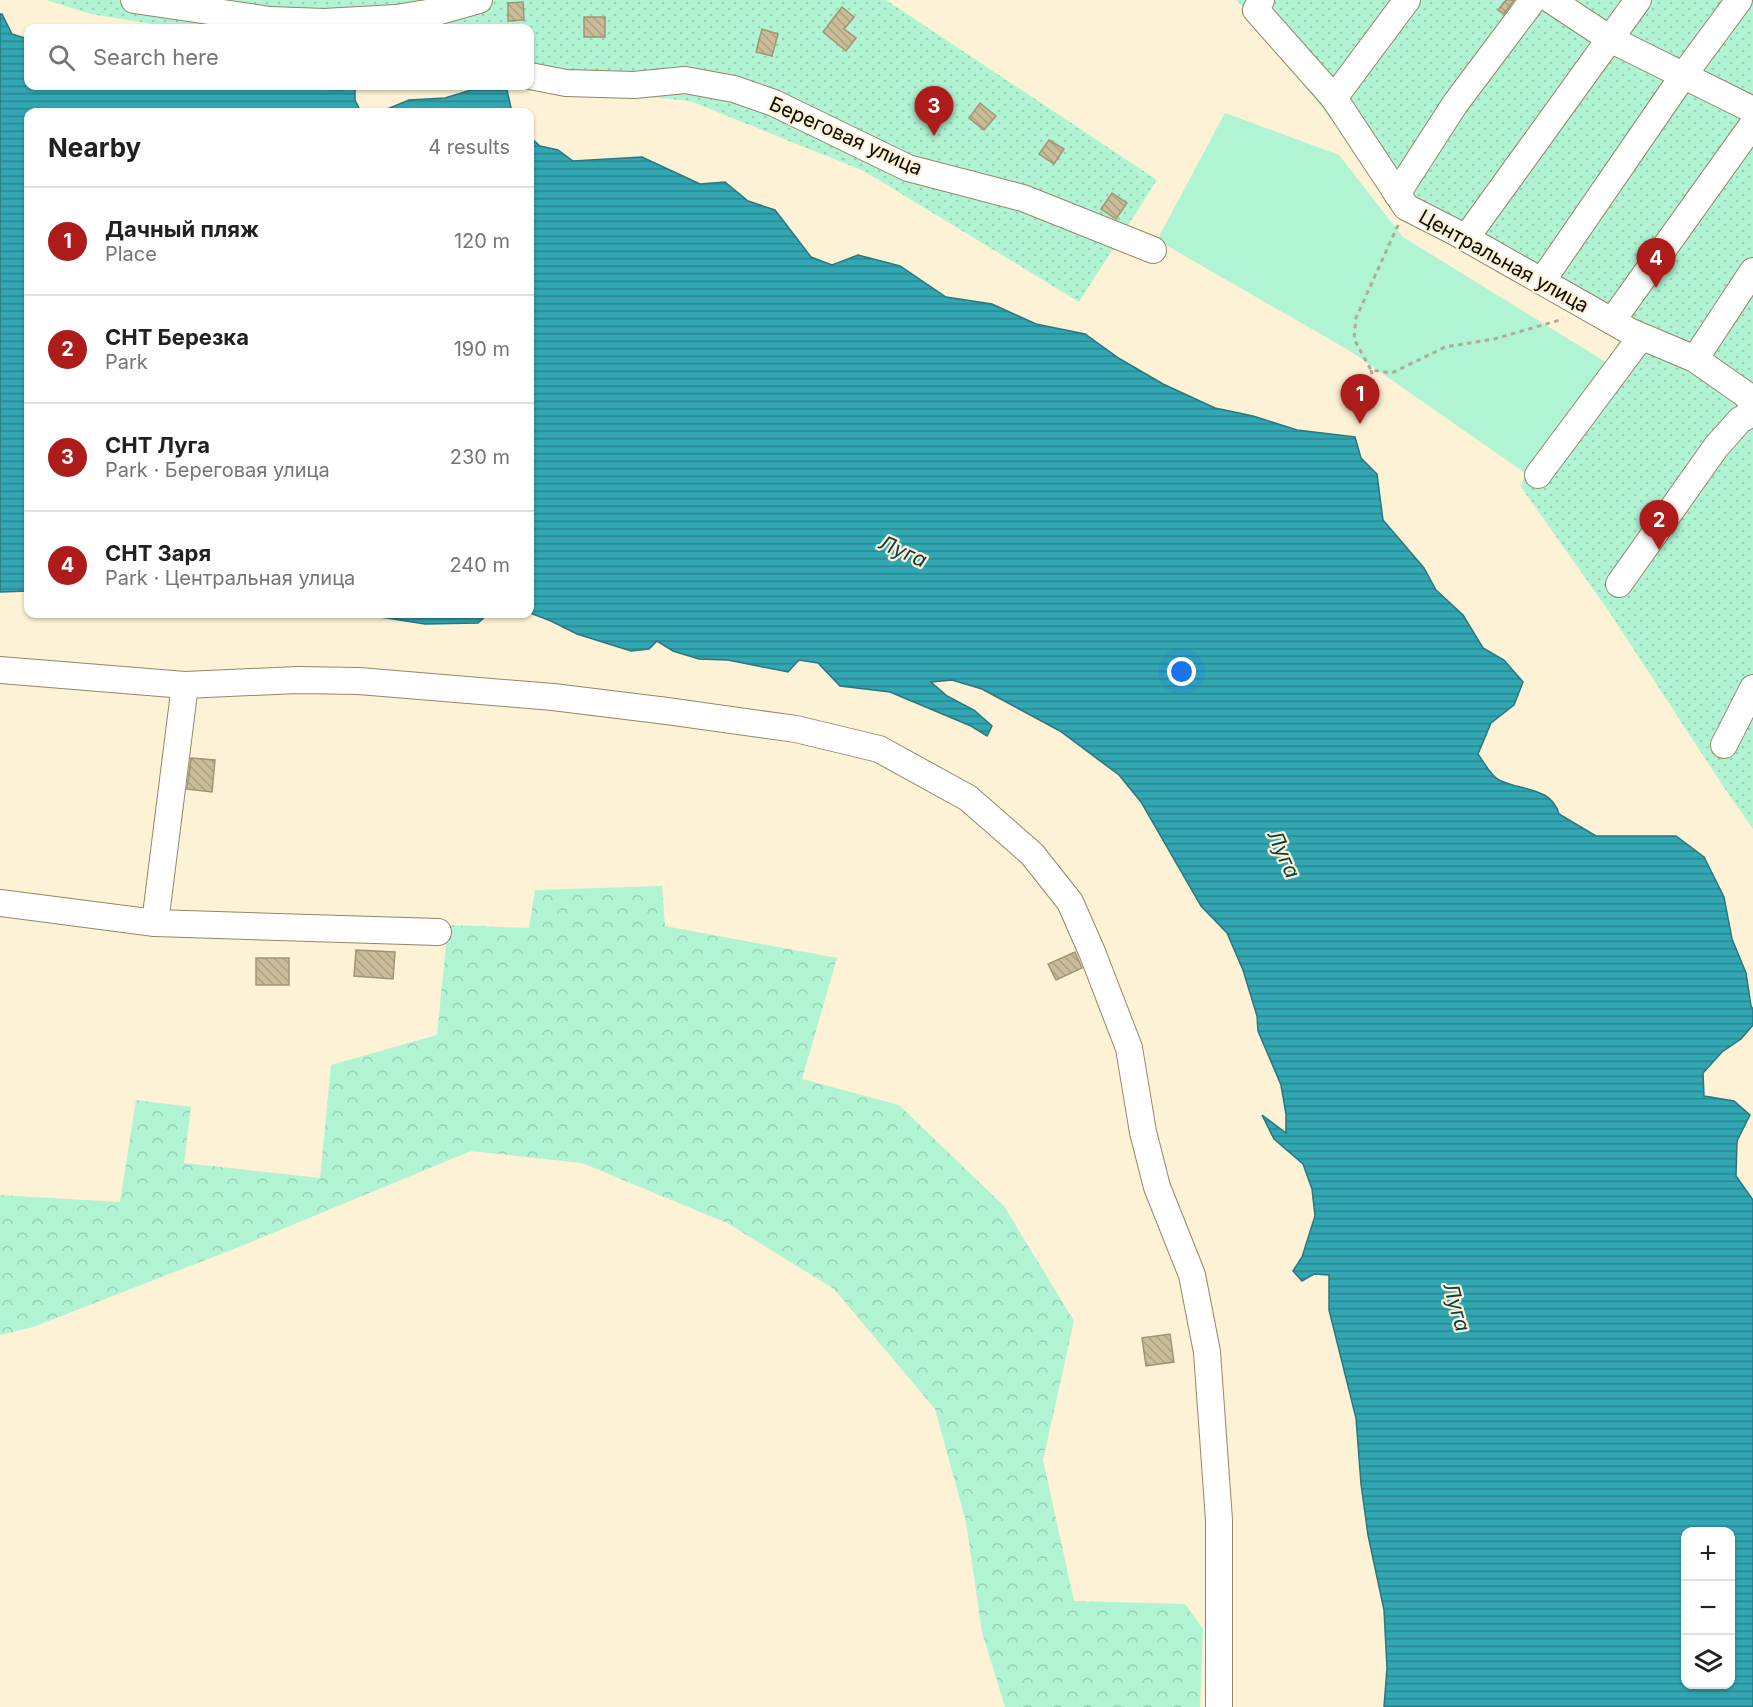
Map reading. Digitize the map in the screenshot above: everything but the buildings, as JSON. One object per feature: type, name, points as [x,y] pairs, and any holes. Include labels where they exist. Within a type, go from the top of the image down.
[{"type":"street","points":[[396,18],[440,11],[479,0]]},
{"type":"street","points":[[1335,98],[1407,0]]},
{"type":"street","points":[[1401,200],[1455,104],[1533,0]]},
{"type":"street","points":[[1551,0],[1610,39],[1753,110]]},
{"type":"street","points":[[1466,238],[1638,0]]},
{"type":"street","points":[[1542,281],[1683,76],[1739,0]]},
{"type":"street","points":[[144,1],[270,10],[324,22],[369,10],[411,24]]},
{"type":"street","name":"Центральная улица","points":[[1258,5],[1335,98],[1401,200],[1641,337],[1695,359],[1745,394],[1753,404]]},
{"type":"street","name":"Береговая улица","points":[[534,77],[566,83],[634,85],[685,80],[734,89],[774,103],[908,168],[1023,198],[1153,250]]},
{"type":"street","points":[[1602,315],[1753,124]]},
{"type":"street","points":[[1695,359],[1753,271]]},
{"type":"street","points":[[1538,475],[1641,337]]},
{"type":"street","points":[[1619,584],[1716,447],[1740,420],[1753,413]]},
{"type":"street","points":[[0,670],[185,685],[297,680],[359,681],[553,697],[796,729],[879,749],[968,798],[1032,854],[1070,902],[1129,1048],[1143,1132],[1157,1186],[1192,1275],[1208,1352],[1218,1509],[1219,1707]]},
{"type":"street","points":[[155,923],[185,685]]},
{"type":"street","points":[[1724,745],[1753,688]]},
{"type":"street","points":[[0,903],[155,923],[438,932]]},
{"type":"path","points":[[1374,401],[1376,392],[1371,370],[1354,339],[1356,318],[1401,200]]},
{"type":"path","points":[[1371,370],[1392,373],[1445,347],[1494,339],[1602,315]]},
{"type":"green space","points":[[46,0],[886,0],[1157,180],[1079,302],[864,171],[690,101],[534,85],[534,24],[152,24],[91,14]]},
{"type":"green space","points":[[1237,0],[1753,0],[1753,829],[1610,613],[1521,487],[1525,473],[1609,364],[1622,334],[1693,373],[1737,406],[1695,367],[1378,179]]},
{"type":"green space","points":[[1225,113],[1339,155],[1403,237],[1609,364],[1525,473],[1350,351],[1157,240]]},
{"type":"green space","points":[[662,886],[665,926],[837,958],[802,1079],[899,1105],[1004,1206],[1074,1321],[1043,1460],[1074,1601],[1185,1604],[1203,1629],[1200,1707],[1005,1707],[982,1632],[966,1522],[935,1409],[834,1289],[727,1223],[582,1163],[471,1151],[244,1245],[33,1327],[0,1335],[0,1195],[120,1202],[136,1100],[191,1107],[184,1163],[320,1178],[331,1065],[437,1035],[448,925],[529,928],[535,890]]},
{"type":"water","points":[[0,14],[12,34],[24,38],[24,90],[355,90],[355,100],[359,108],[24,108],[24,591],[0,592]]},
{"type":"water","points":[[471,90],[507,90],[511,108],[390,108],[409,100],[445,98]]},
{"type":"water","name":"Луга","points":[[534,141],[540,146],[558,150],[573,161],[642,157],[700,184],[725,182],[748,201],[775,210],[811,257],[832,265],[858,255],[900,266],[946,297],[992,304],[1036,324],[1085,334],[1120,359],[1163,384],[1215,408],[1253,416],[1297,430],[1355,437],[1361,458],[1377,474],[1383,520],[1424,568],[1436,590],[1463,615],[1483,648],[1504,660],[1523,682],[1514,705],[1491,723],[1478,754],[1490,772],[1499,780],[1549,798],[1559,814],[1596,836],[1676,836],[1704,857],[1724,897],[1732,939],[1746,973],[1753,1009],[1753,1025],[1741,1039],[1722,1052],[1703,1073],[1704,1096],[1734,1101],[1750,1115],[1737,1141],[1736,1176],[1753,1200],[1753,1707],[1384,1707],[1387,1668],[1384,1610],[1368,1535],[1356,1418],[1329,1310],[1329,1275],[1314,1274],[1302,1281],[1293,1271],[1302,1257],[1315,1216],[1312,1189],[1303,1164],[1274,1139],[1262,1115],[1286,1133],[1286,1114],[1281,1085],[1258,1031],[1257,1016],[1243,970],[1227,933],[1201,906],[1141,802],[1119,775],[1060,731],[982,689],[952,680],[931,682],[947,696],[974,710],[992,726],[987,736],[971,726],[890,692],[840,686],[818,663],[799,660],[788,672],[728,660],[699,659],[673,651],[657,641],[649,649],[631,651],[577,634],[534,615]]},
{"type":"water","points":[[387,618],[484,618],[478,623],[425,624]]},
{"type":"place","name":"СНТ Луга","points":[[934,136]]},
{"type":"place","name":"СНТ Заря","points":[[1656,288]]},
{"type":"place","name":"Дачный пляж","points":[[1360,424]]},
{"type":"place","name":"СНТ Березка","points":[[1659,550]]}]
